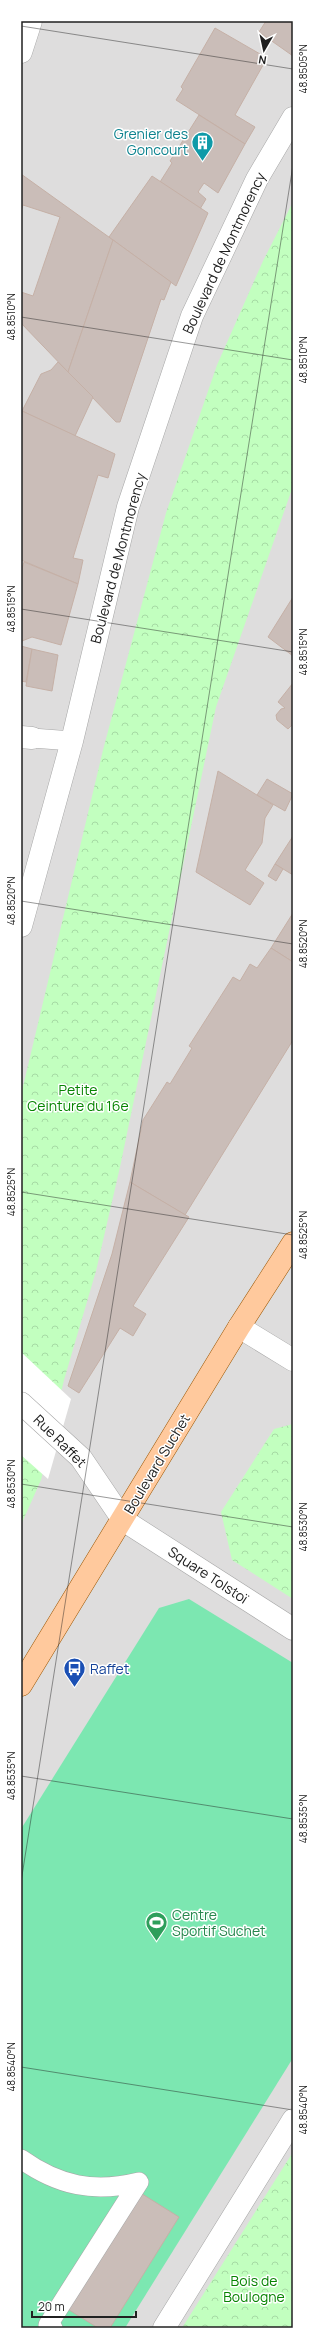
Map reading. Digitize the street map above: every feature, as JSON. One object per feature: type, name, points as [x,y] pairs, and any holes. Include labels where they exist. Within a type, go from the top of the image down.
[{"type":"main road","name":"Boulevard Suchet","points":[[21,1684],[293,1243]]},
{"type":"street","points":[[21,52],[31,21]]},
{"type":"street","name":"Boulevard de Montmorency","points":[[21,926],[72,741],[128,508],[192,316],[257,179],[293,118]]},
{"type":"street","points":[[240,1327],[293,1360]]},
{"type":"street","name":"Rue Raffet","points":[[21,1403],[80,1458],[123,1520]]},
{"type":"street","name":"Square Tolstoï","points":[[123,1520],[293,1629]]},
{"type":"street","points":[[164,2328],[293,2120]]},
{"type":"lane","points":[[27,737],[72,741]]},
{"type":"lane","points":[[23,2166],[51,2176],[94,2187],[119,2186],[139,2182],[48,2325],[53,2328]]},
{"type":"shaded area","points":[[21,21],[293,21],[293,2328],[21,2328]]},
{"type":"green space","name":"Petite Ceinture du 16e","points":[[293,202],[293,486],[216,707],[120,1167],[96,1271],[64,1380],[41,1480],[21,1525],[21,1095],[103,750],[166,513],[217,365],[263,261]]},
{"type":"green space","points":[[293,1424],[293,1599],[232,1560],[221,1512],[274,1429]]},
{"type":"green space","name":"Centre Sportif Suchet","points":[[189,1599],[293,1663],[293,2058],[125,2328],[21,2328],[21,1829],[159,1608]]},
{"type":"green space","name":"Bois de Boulogne","points":[[293,2152],[293,2328],[182,2328]]},
{"type":"pier","points":[[21,1352],[71,1399],[48,1479],[21,1455]]},
{"type":"building","points":[[266,21],[293,22],[293,56],[259,32]]},
{"type":"building","points":[[215,28],[267,58],[235,115],[255,127],[245,144],[176,100],[183,89],[181,87]]},
{"type":"building","name":"Grenier des Goncourt","points":[[199,115],[245,144],[218,193],[204,183],[198,192],[206,199],[200,209],[160,182],[172,163],[170,161]]},
{"type":"building","points":[[21,174],[113,240],[68,372],[21,323],[21,292],[33,296],[60,217],[23,205],[21,211]]},
{"type":"building","points":[[152,176],[208,213],[176,286],[109,237]]},
{"type":"building","points":[[113,240],[171,282],[164,300],[161,299],[120,422],[116,422],[68,372]]},
{"type":"building","points":[[58,362],[93,397],[75,436],[22,411],[41,374],[51,370]]},
{"type":"building","points":[[22,411],[115,454],[108,478],[98,475],[73,558],[83,560],[78,584],[21,560]]},
{"type":"building","points":[[24,562],[78,584],[61,645],[32,637],[22,641],[21,646],[21,572]]},
{"type":"building","points":[[293,597],[293,656],[268,637]]},
{"type":"building","points":[[21,646],[32,649],[26,682],[21,681]]},
{"type":"building","points":[[32,649],[58,655],[52,691],[26,686]]},
{"type":"building","points":[[293,683],[293,724],[288,729],[277,720],[276,715],[281,709],[285,708],[278,702]]},
{"type":"building","points":[[218,771],[273,805],[265,818],[262,843],[245,870],[264,883],[250,905],[196,872]]},
{"type":"building","points":[[267,779],[293,794],[285,811],[257,795]]},
{"type":"building","points":[[293,836],[293,875],[275,864]]},
{"type":"building","points":[[275,864],[283,869],[276,881],[268,876]]},
{"type":"building","points":[[293,913],[293,962],[271,948]]},
{"type":"building","points":[[271,948],[293,962],[293,1040],[185,1215],[130,1182],[143,1120],[167,1082],[170,1084],[192,1048],[189,1046],[233,977],[240,981],[250,964],[257,968]]},
{"type":"building","points":[[130,1182],[189,1217],[133,1306],[146,1314],[133,1336],[120,1328],[79,1393],[68,1386],[112,1254]]},
{"type":"building","points":[[139,2192],[179,2217],[110,2328],[98,2328],[66,2308]]},
{"type":"place","name":"Grenier des Goncourt","points":[[203,162]]},
{"type":"place","name":"Raffet","points":[[74,1688]]},
{"type":"place","name":"Centre Sportif Suchet","points":[[157,1942]]}]
